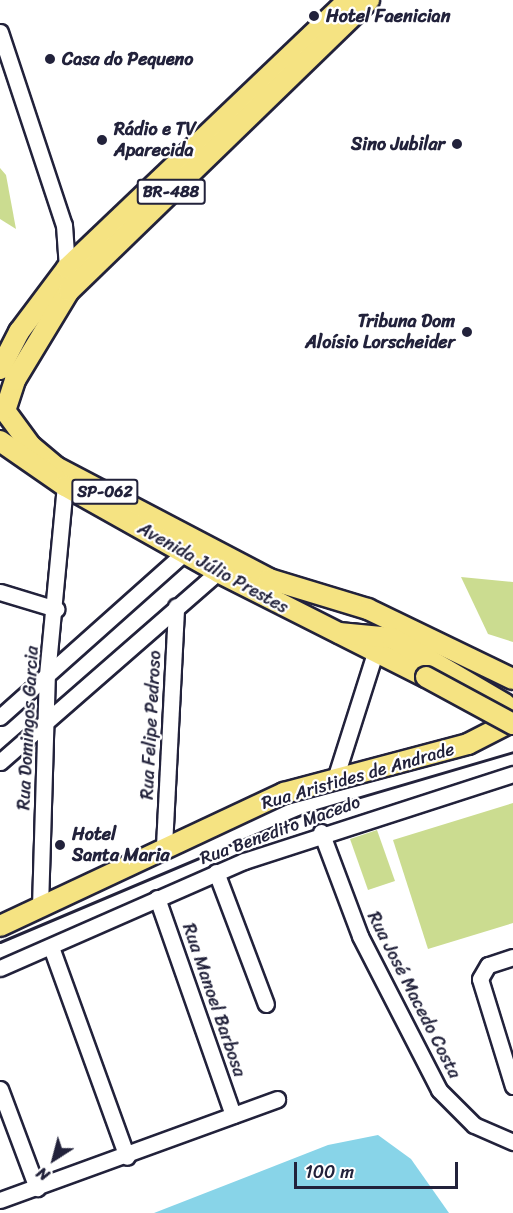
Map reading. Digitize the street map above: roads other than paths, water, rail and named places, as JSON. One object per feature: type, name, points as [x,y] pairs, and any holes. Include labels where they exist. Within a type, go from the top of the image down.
[{"type":"main road","name":"BR-488","points":[[5,408],[23,367],[69,291],[166,186],[348,0]]},
{"type":"main road","name":"BR-488","points":[[67,268],[166,186],[368,0]]},
{"type":"main road","points":[[0,369],[19,332],[67,268]]},
{"type":"main road","points":[[23,367],[25,426],[56,467]]},
{"type":"main road","name":"SP-062","points":[[0,439],[9,427],[5,408]]},
{"type":"main road","name":"Avenida Júlio Prestes","points":[[5,408],[31,446],[56,467],[182,545],[218,572],[332,631],[378,644],[510,716]]},
{"type":"main road","name":"Avenida Júlio Prestes","points":[[0,439],[65,486],[182,545],[281,585],[357,604],[513,681]]},
{"type":"main road","points":[[332,631],[323,615],[334,599]]},
{"type":"main road","points":[[357,604],[378,644],[423,676],[510,716]]},
{"type":"main road","name":"SP-062","points":[[510,716],[513,681]]},
{"type":"main road","name":"Rua Aristides de Andrade","points":[[0,926],[42,903],[284,793],[468,744],[510,716]]},
{"type":"main road","name":"Rua Aristides de Andrade","points":[[0,916],[42,903]]},
{"type":"street","points":[[0,32],[64,225],[67,268]]},
{"type":"street","name":"Rua Domingos Garcia","points":[[42,903],[48,717],[47,675],[56,609],[65,486]]},
{"type":"street","points":[[0,717],[182,545]]},
{"type":"street","points":[[0,762],[48,717],[218,572]]},
{"type":"street","points":[[0,592],[56,609]]},
{"type":"street","name":"Rua Felipe Pedroso","points":[[164,846],[176,606]]},
{"type":"street","points":[[335,779],[378,644]]},
{"type":"street","name":"Rua Benedito Macedo","points":[[0,968],[216,872],[321,832],[513,774]]},
{"type":"street","name":"Rua José Macedo Costa","points":[[321,832],[360,936],[439,1090],[474,1125],[513,1142]]},
{"type":"street","points":[[216,872],[266,1004]]},
{"type":"street","name":"Rua Manoel Barbosa","points":[[157,897],[233,1115]]},
{"type":"street","points":[[51,947],[127,1156]]},
{"type":"street","points":[[513,957],[482,970],[510,1065],[513,1086]]},
{"type":"street","points":[[0,1089],[37,1188]]},
{"type":"street","points":[[0,1200],[127,1156],[277,1099]]},
{"type":"water","points":[[378,1135],[411,1159],[449,1213],[154,1213],[328,1145]]},
{"type":"railway","points":[[0,942],[306,813],[513,752]]},
{"type":"place","name":"Hotel Faenician","points":[[314,16]]},
{"type":"place","name":"Casa do Pequeno","points":[[50,59]]},
{"type":"place","name":"Rádio e TV Aparecida","points":[[102,140]]},
{"type":"place","name":"Sino Jubilar","points":[[457,144]]},
{"type":"place","name":"Tribuna Dom Aloísio Lorscheider","points":[[467,332]]},
{"type":"place","name":"Hotel Santa Maria","points":[[60,845]]}]
